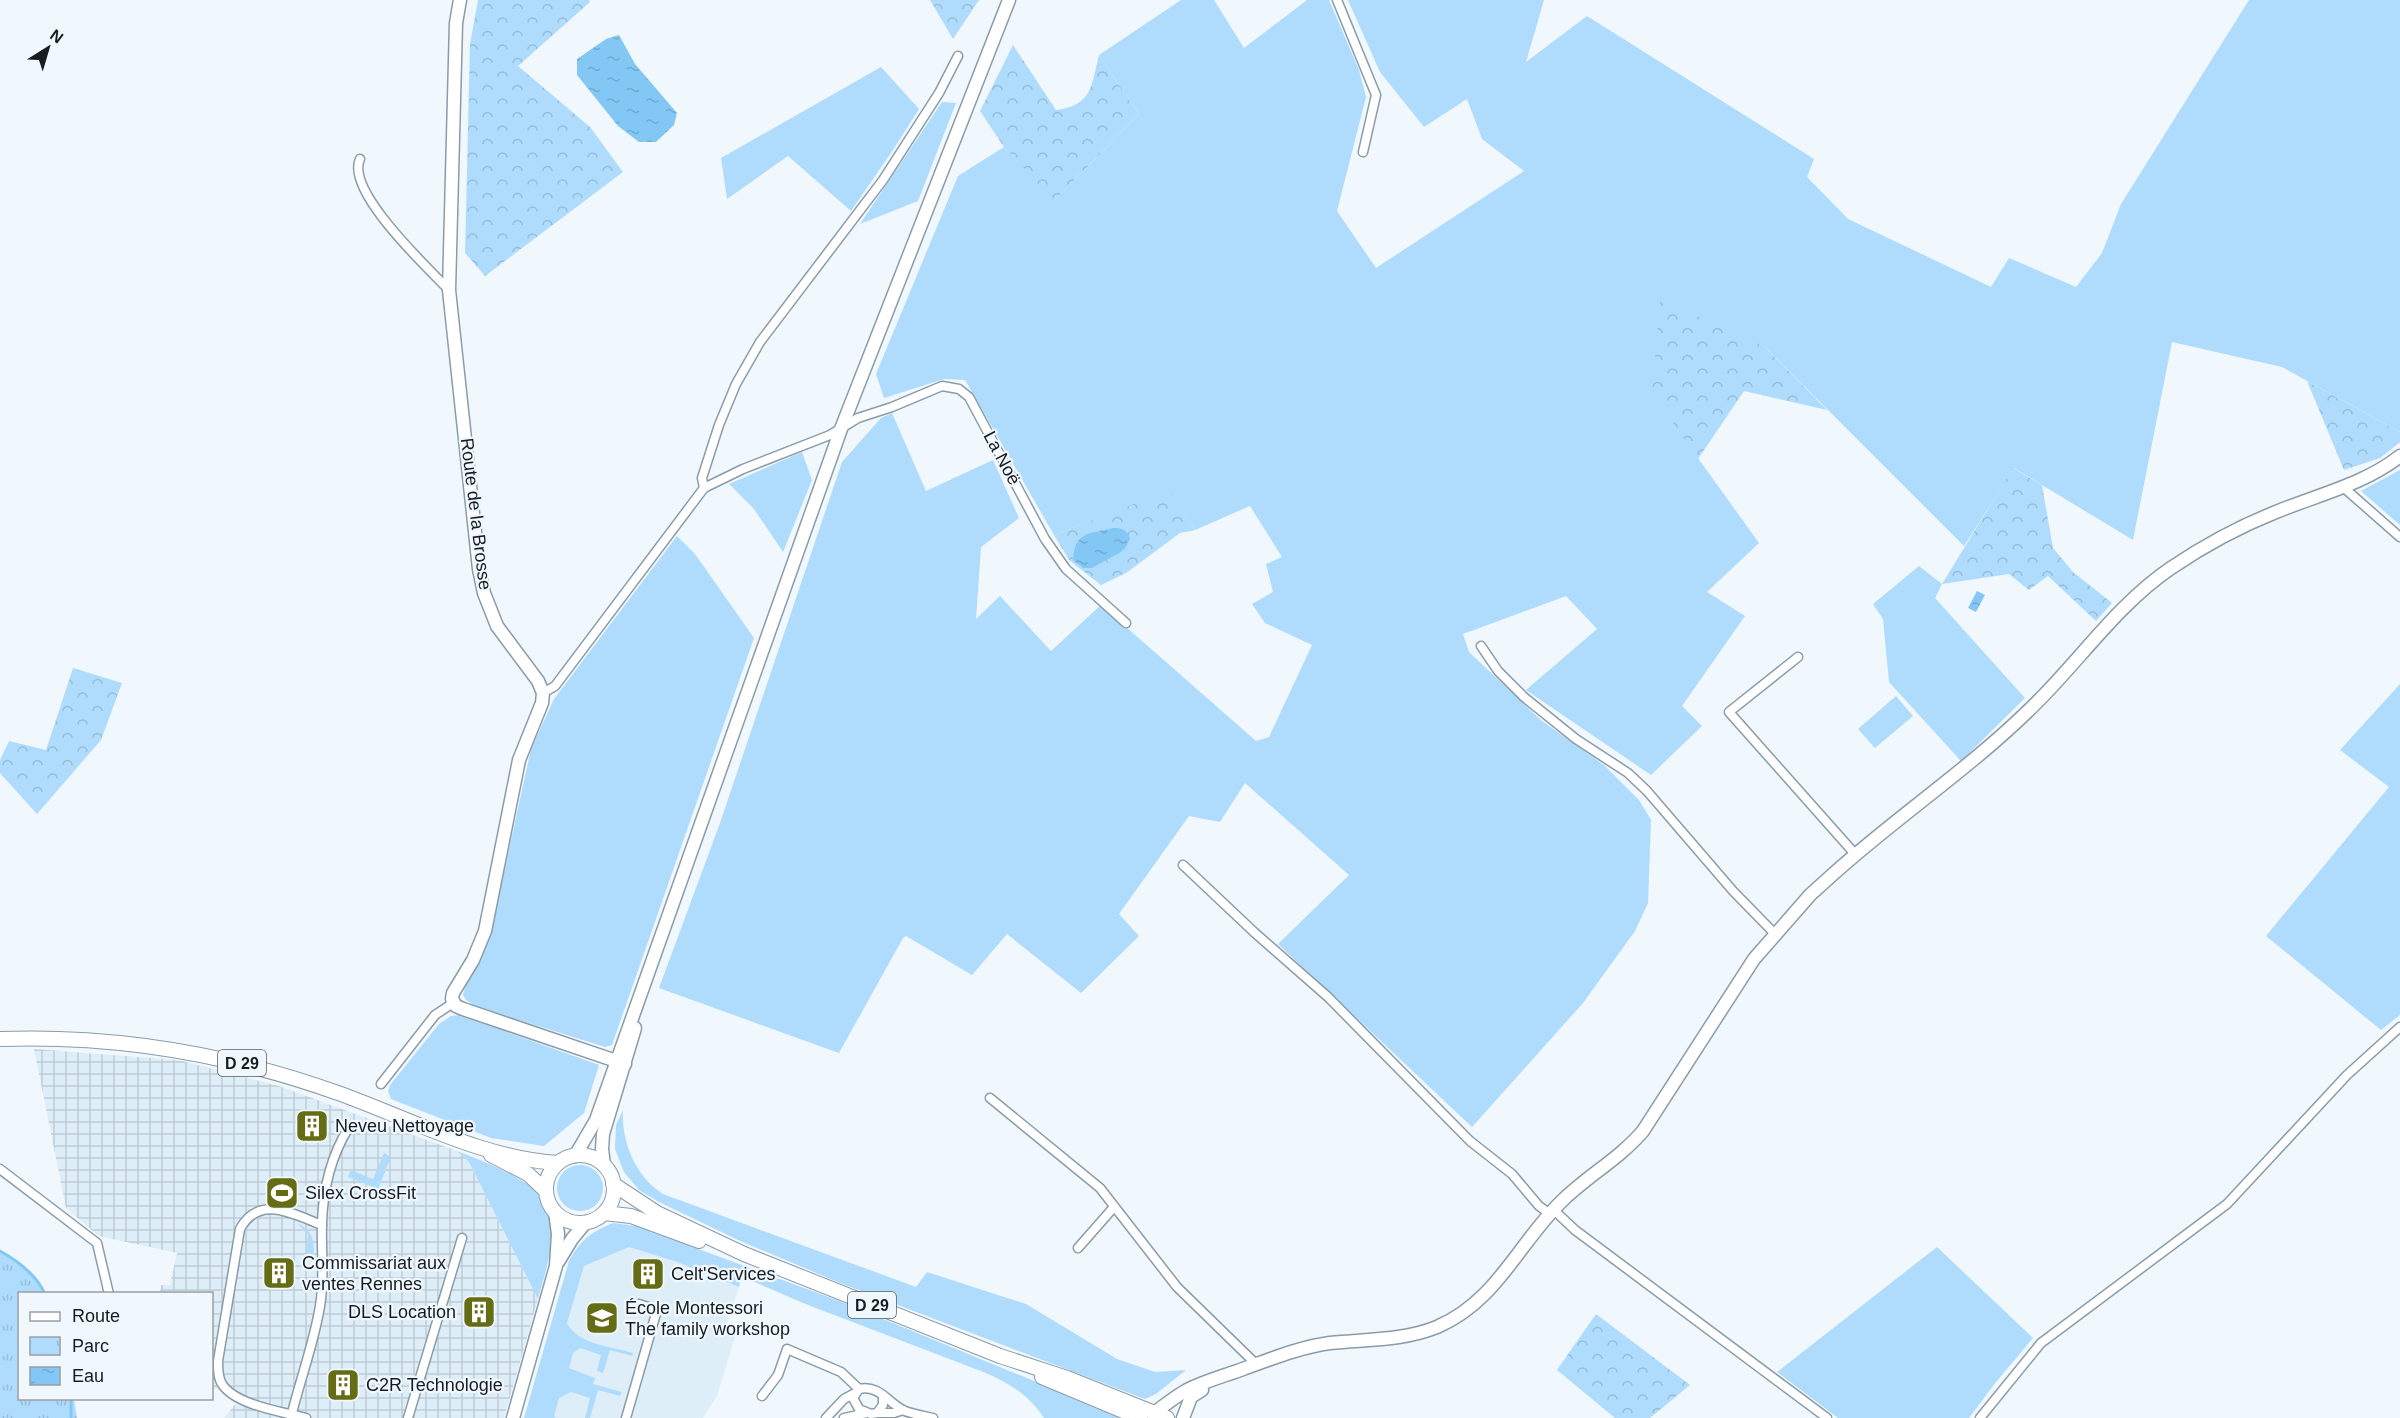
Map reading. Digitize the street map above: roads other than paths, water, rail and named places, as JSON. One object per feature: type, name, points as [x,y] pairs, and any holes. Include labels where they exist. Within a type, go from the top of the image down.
[{"type":"main road","name":"D 29","points":[[0,1039],[58,1038],[110,1041],[218,1058],[307,1082],[471,1144],[522,1158],[558,1163]]},
{"type":"main road","name":"D 29","points":[[471,1144],[528,1174],[546,1191]]},
{"type":"main road","points":[[575,1156],[591,1157],[604,1165],[613,1184],[612,1200],[604,1213],[586,1222],[569,1221],[555,1212],[546,1191],[549,1176],[558,1163],[575,1156]]},
{"type":"main road","name":"D 29","points":[[613,1184],[657,1213],[744,1254],[1000,1356],[1078,1393],[1140,1418]]},
{"type":"main road","name":"D 29","points":[[604,1213],[631,1216],[710,1245],[744,1254]]},
{"type":"main road","name":"D 29","points":[[1000,1356],[1068,1378],[1157,1416]]},
{"type":"street","name":"Route de la Brosse","points":[[460,0],[456,23],[449,290],[479,569],[484,593],[497,626],[538,681],[543,693]]},
{"type":"street","points":[[604,1165],[603,1134],[620,1063],[742,702],[841,429],[1009,0]]},
{"type":"street","points":[[1337,0],[1376,95],[1363,152]]},
{"type":"street","points":[[453,1003],[453,993],[477,952],[485,931],[519,760],[542,703],[543,693],[555,686],[704,488],[702,478],[719,425],[736,384],[760,342],[883,180],[939,93],[958,56]]},
{"type":"street","points":[[360,159],[358,164],[360,179],[374,207],[402,243],[449,290]]},
{"type":"street","name":"La Noë","points":[[704,488],[743,469],[830,435],[858,418],[892,407],[942,386],[959,389],[969,397],[1045,539],[1066,569],[1126,623]]},
{"type":"street","points":[[1078,1393],[1095,1396],[1157,1416],[1188,1389],[1256,1364],[1330,1343],[1407,1336],[1448,1322],[1467,1310],[1500,1279],[1551,1212],[1577,1188],[1620,1155],[1643,1131],[1737,983],[1775,934],[1810,895],[1855,854],[2009,729],[2046,693],[2129,603],[2168,570],[2236,528],[2343,487],[2400,456]]},
{"type":"street","points":[[2343,487],[2400,537]]},
{"type":"street","points":[[1480,646],[1524,698],[1576,739],[1628,773],[1647,791],[1733,891],[1775,934]]},
{"type":"street","points":[[1798,657],[1729,712],[1855,854]]},
{"type":"street","points":[[1183,865],[1255,933],[1328,997],[1470,1141],[1512,1174],[1539,1206],[1557,1213],[1587,1239],[1827,1418]]},
{"type":"street","points":[[453,1003],[463,1009],[620,1063]]},
{"type":"street","points":[[381,1084],[435,1015],[453,1003]]},
{"type":"street","points":[[1980,1418],[2041,1343],[2227,1204],[2347,1074],[2400,1027]]},
{"type":"street","points":[[575,1156],[594,1125],[620,1063]]},
{"type":"street","points":[[990,1098],[1100,1188],[1177,1287],[1256,1364]]},
{"type":"street","points":[[291,1416],[320,1308],[324,1260],[321,1225],[331,1167],[337,1147],[349,1127]]},
{"type":"street","points":[[0,1168],[97,1244],[109,1292]]},
{"type":"street","points":[[1078,1248],[1114,1207]]},
{"type":"street","points":[[306,1418],[291,1416],[246,1401],[228,1391],[219,1376],[218,1361],[240,1229],[246,1218],[259,1211],[272,1208],[321,1225]]},
{"type":"street","points":[[513,1418],[556,1266],[558,1234],[555,1212]]},
{"type":"street","points":[[556,1266],[572,1239],[586,1222]]},
{"type":"street","points":[[408,1418],[462,1238]]},
{"type":"street","points":[[626,1418],[657,1310],[639,1304]]},
{"type":"street","points":[[762,1396],[778,1375],[787,1349],[842,1372],[857,1391],[855,1404],[859,1409],[872,1414]]},
{"type":"street","points":[[1183,1418],[1191,1397],[1243,1369]]},
{"type":"street","points":[[826,1418],[844,1399],[866,1387],[883,1395],[903,1410],[933,1418]]},
{"type":"street","points":[[872,1414],[883,1405],[883,1395]]},
{"type":"street","points":[[844,1418],[903,1410]]},
{"type":"water","points":[[619,35],[635,64],[677,113],[674,125],[656,142],[639,142],[618,126],[577,75],[577,59],[606,39]]},
{"type":"water","points":[[1113,528],[1123,530],[1130,538],[1121,552],[1092,568],[1083,568],[1073,560],[1077,544],[1085,535]]},
{"type":"water","points":[[1977,591],[1985,595],[1976,612],[1968,608]]},
{"type":"waterway","points":[[0,1251],[26,1269],[37,1280],[44,1292]]},
{"type":"waterway","points":[[71,1400],[71,1418]]},
{"type":"place","name":"Neveu Nettoyage","points":[[312,1126]]},
{"type":"place","name":"Silex CrossFit","points":[[282,1193]]},
{"type":"place","name":"Commissariat aux ventes Rennes","points":[[279,1273]]},
{"type":"place","name":"Celt'Services","points":[[648,1274]]},
{"type":"place","name":"DLS Location","points":[[479,1312]]},
{"type":"place","name":"École Montessori The family workshop","points":[[602,1318]]},
{"type":"place","name":"C2R Technologie","points":[[343,1385]]}]
